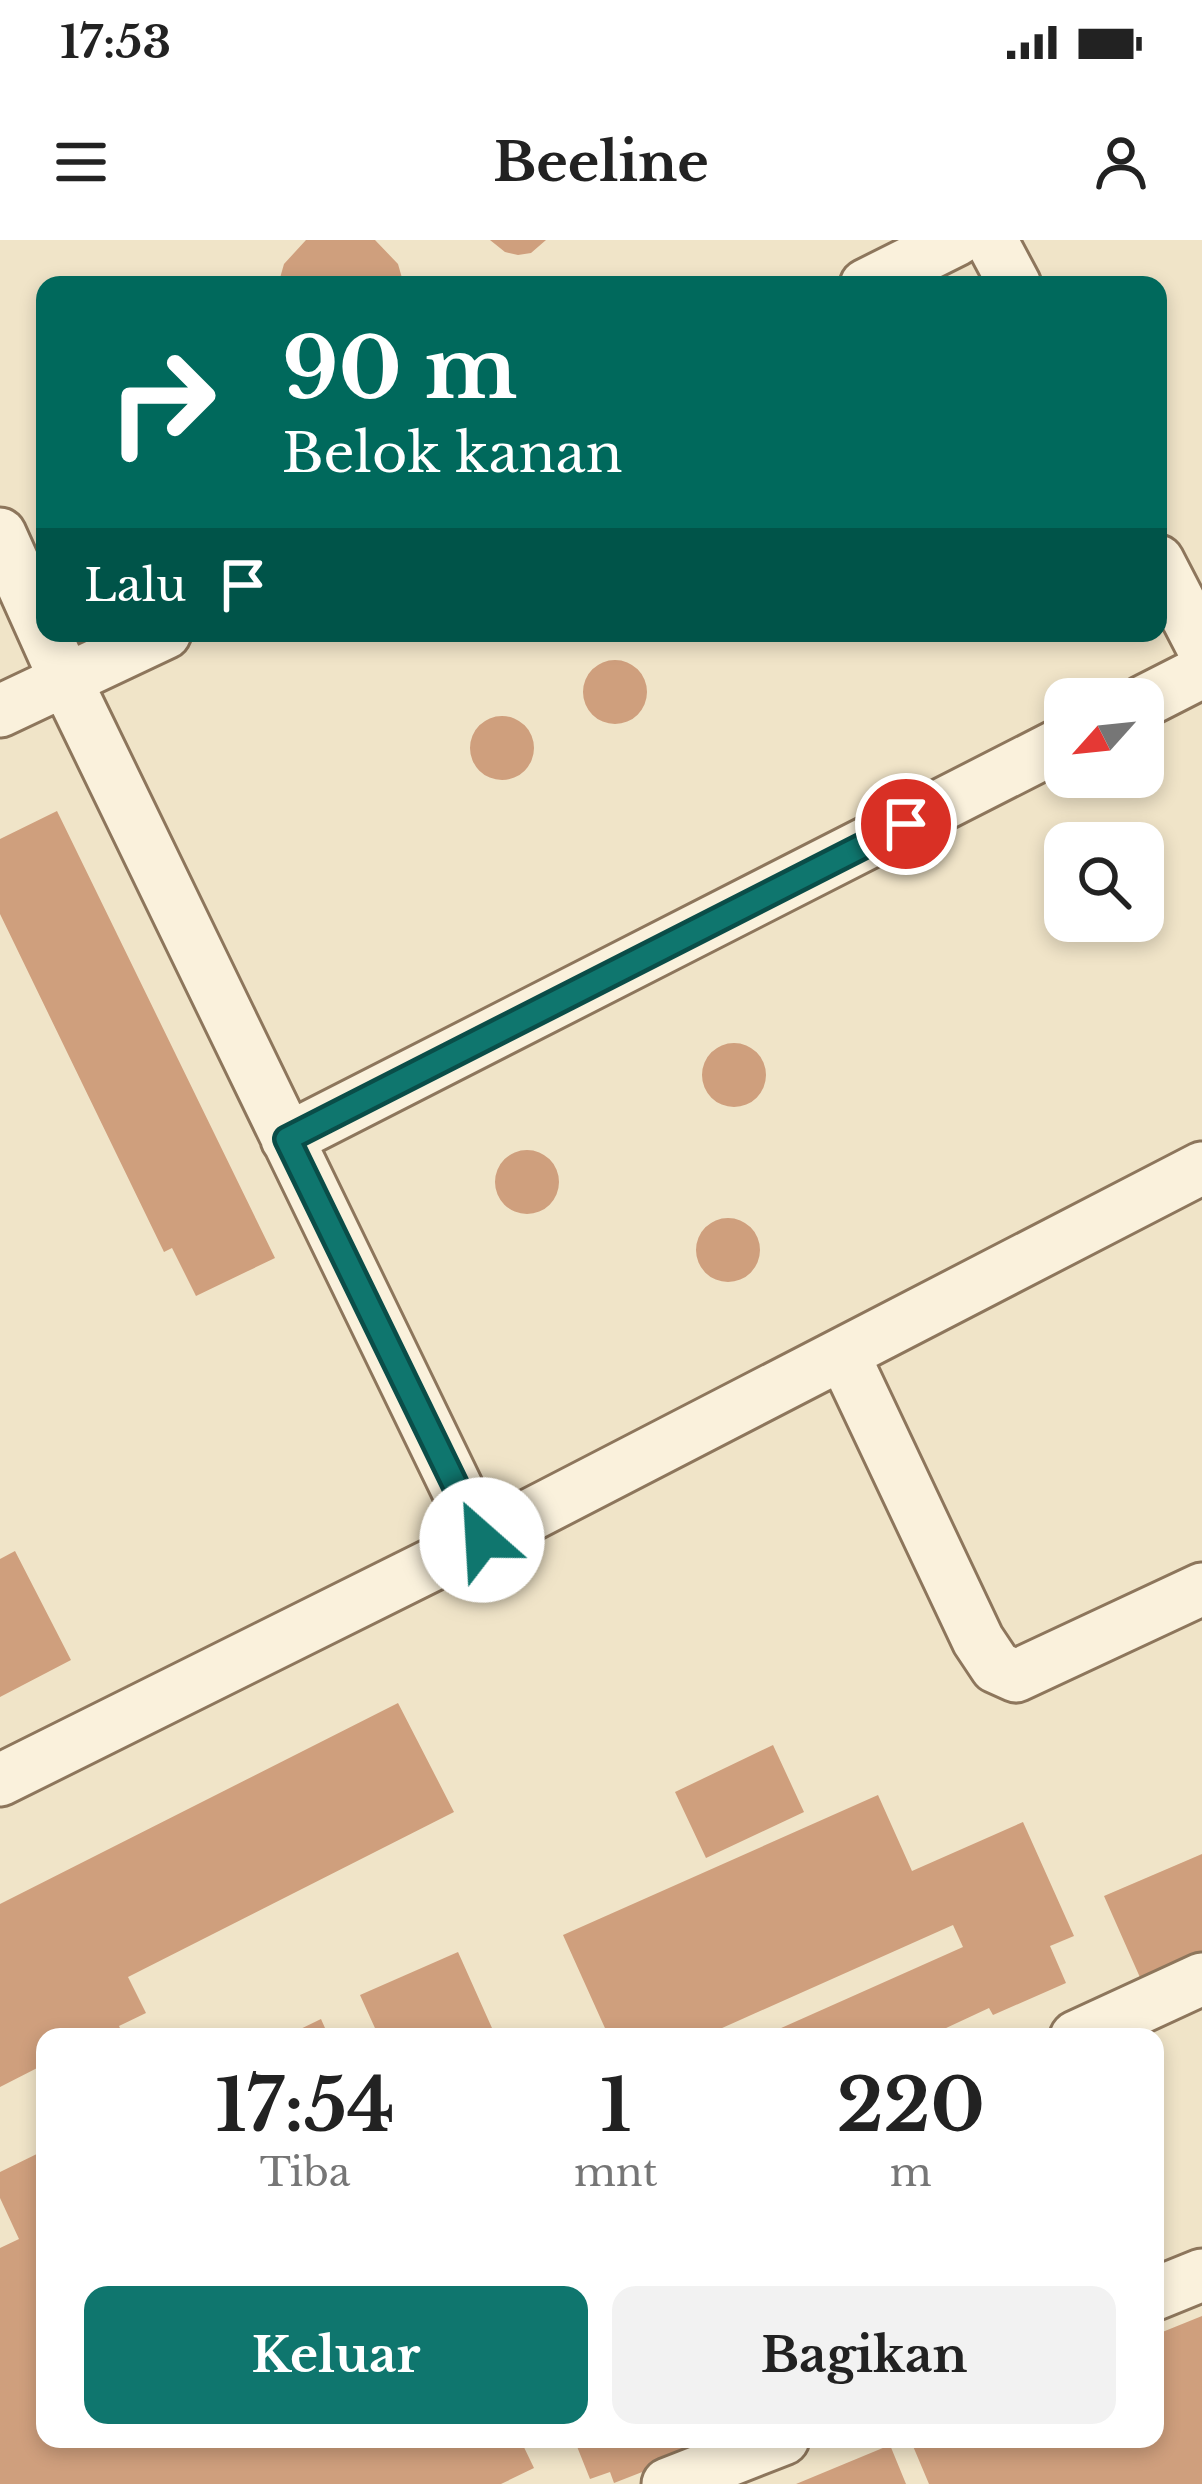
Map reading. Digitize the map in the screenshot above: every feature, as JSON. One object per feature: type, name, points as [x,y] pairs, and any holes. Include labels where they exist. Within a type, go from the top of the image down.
[{"type":"lane","points":[[884,276],[956,240]]},
{"type":"lane","points":[[992,240],[1010,276]]},
{"type":"lane","points":[[0,534],[36,614]]},
{"type":"lane","points":[[1167,578],[1202,646]]},
{"type":"lane","points":[[48,642],[482,1540]]},
{"type":"lane","points":[[0,711],[146,642]]},
{"type":"lane","points":[[1164,691],[1202,672]]},
{"type":"lane","points":[[287,1139],[1044,753]]},
{"type":"lane","points":[[0,1780],[482,1540],[1202,1168]]},
{"type":"lane","points":[[843,1354],[978,1640],[996,1667],[1016,1676],[1202,1589]]},
{"type":"lane","points":[[1096,2028],[1202,1979]]},
{"type":"lane","points":[[1164,2291],[1202,2276]]},
{"type":"lane","points":[[668,2484],[760,2448]]},
{"type":"building","points":[[306,240],[375,240],[398,264],[401,276],[281,276],[284,264]]},
{"type":"building","points":[[490,240],[546,240],[531,253],[518,255]]},
{"type":"building","points":[[615,660],[638,669],[647,692],[638,715],[615,724],[592,715],[583,692],[592,669]]},
{"type":"building","points":[[502,716],[525,725],[534,748],[525,771],[502,780],[479,771],[470,748],[479,725]]},
{"type":"building","points":[[57,811],[275,1258],[196,1296],[172,1248],[164,1252],[0,914],[0,839]]},
{"type":"building","points":[[734,1043],[756,1053],[766,1075],[756,1097],[734,1107],[712,1097],[702,1075],[712,1053]]},
{"type":"building","points":[[527,1150],[550,1159],[559,1182],[550,1205],[527,1214],[504,1205],[495,1182],[504,1159]]},
{"type":"building","points":[[728,1218],[751,1227],[760,1250],[751,1273],[728,1282],[705,1273],[696,1250],[705,1227]]},
{"type":"building","points":[[15,1551],[71,1660],[0,1697],[0,1559]]},
{"type":"building","points":[[398,1703],[454,1812],[128,1977],[146,2013],[120,2028],[36,2028],[36,2069],[0,2087],[0,1904]]},
{"type":"building","points":[[773,1745],[804,1812],[706,1858],[675,1792]]},
{"type":"building","points":[[878,1795],[912,1871],[1023,1822],[1074,1936],[1050,1946],[1066,1983],[993,2015],[989,2008],[946,2028],[781,2028],[963,1947],[953,1925],[722,2028],[605,2028],[563,1935]]},
{"type":"building","points":[[1202,1854],[1202,1967],[1146,1991],[1104,1896]]},
{"type":"building","points":[[458,1952],[492,2028],[375,2028],[360,1995]]},
{"type":"building","points":[[321,2019],[325,2028],[302,2028]]},
{"type":"building","points":[[36,2154],[36,2448],[524,2448],[534,2468],[501,2484],[0,2484],[0,2248],[19,2239],[0,2198],[0,2172]]},
{"type":"building","points":[[1202,2316],[1202,2484],[929,2484],[914,2448],[1164,2448],[1164,2331]]},
{"type":"building","points":[[578,2448],[704,2448],[614,2483],[610,2472],[590,2479]]},
{"type":"building","points":[[891,2448],[906,2484],[796,2484]]},
{"type":"route","points":[[482,1540],[287,1139],[906,824]]}]
